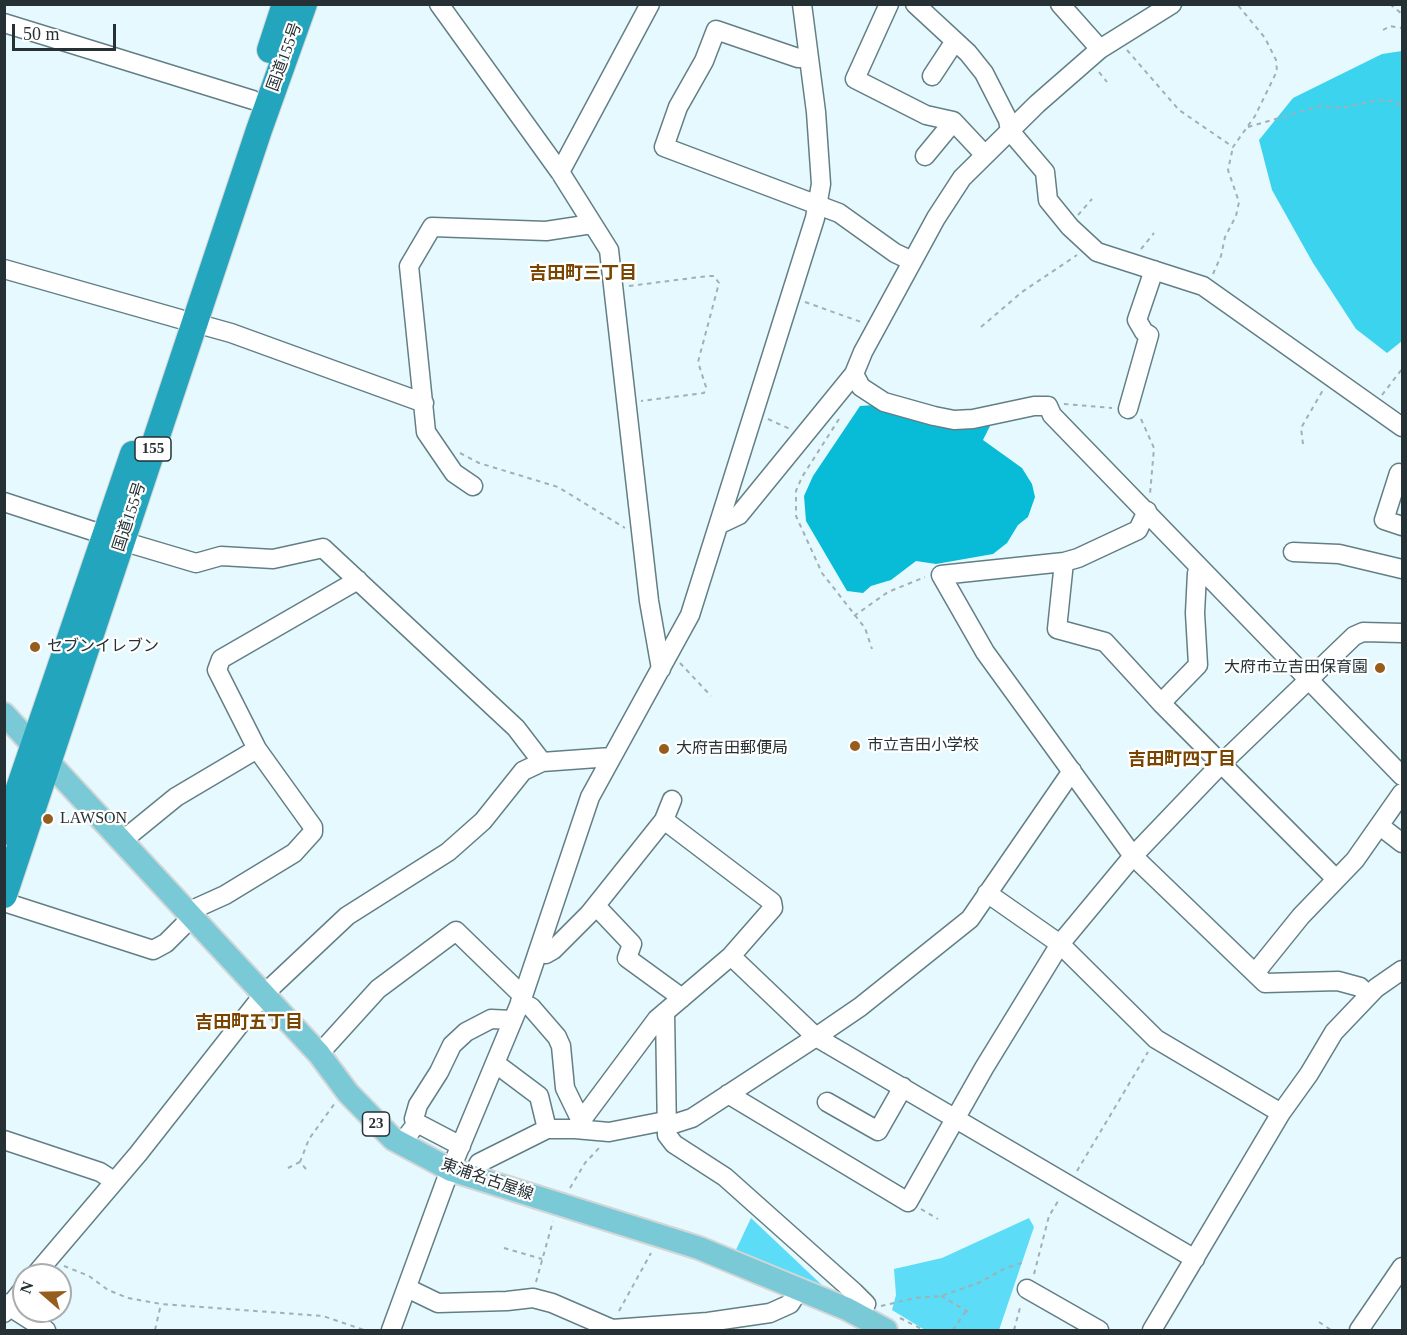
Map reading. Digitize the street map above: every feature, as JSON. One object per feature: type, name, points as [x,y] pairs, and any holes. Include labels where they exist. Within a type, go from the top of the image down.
[{"type":"highway","name":"国道155号","points":[[187,320],[253,100],[285,4]]},
{"type":"highway","name":"国道155号","points":[[4,895],[42,754],[113,538],[187,320],[304,4]]},
{"type":"highway","name":"国道155号","points":[[4,832],[42,754]]},
{"type":"main road","name":"東浦名古屋線","points":[[4,714],[319,1054],[345,1089],[379,1128],[401,1144],[461,1174],[662,1236],[799,1290],[869,1312],[886,1330]]},
{"type":"street","points":[[439,4],[560,172],[609,250],[649,602],[664,662]]},
{"type":"street","points":[[560,172],[650,4]]},
{"type":"street","points":[[889,4],[855,79],[926,115],[951,121],[984,154]]},
{"type":"street","points":[[915,4],[955,41],[984,74],[1008,120],[1010,131],[1045,172],[1048,200],[1068,224],[1097,252],[1206,288],[1402,427]]},
{"type":"street","points":[[1060,4],[1100,49]]},
{"type":"street","points":[[720,524],[739,515],[854,374],[912,261],[962,178],[1037,104],[1100,49],[1172,4]]},
{"type":"street","points":[[391,1330],[407,1288],[461,1174],[461,1146],[522,999],[590,797],[690,615],[720,524],[818,206],[821,184],[803,13]]},
{"type":"street","points":[[4,23],[253,100]]},
{"type":"street","points":[[809,58],[798,58],[716,30],[704,61],[678,107],[664,147],[839,213],[895,253],[912,261]]},
{"type":"street","points":[[932,76],[955,41]]},
{"type":"street","points":[[925,156],[949,127],[951,121]]},
{"type":"street","points":[[473,486],[454,473],[426,432],[409,266],[432,227],[546,231],[592,224]]},
{"type":"street","points":[[4,269],[231,333],[424,403]]},
{"type":"street","points":[[1128,409],[1149,335],[1143,332],[1137,320],[1154,270]]},
{"type":"street","points":[[854,374],[861,387],[884,402],[934,417],[954,420],[1034,406],[1048,406],[1052,415],[1402,777]]},
{"type":"street","points":[[1399,473],[1384,520],[1402,526]]},
{"type":"street","points":[[4,502],[196,563],[221,556],[273,559],[324,548],[516,728],[542,762]]},
{"type":"street","points":[[1147,511],[1138,530],[1064,562],[941,575],[985,652],[1133,856],[1265,983],[1338,981],[1360,987],[1368,995]]},
{"type":"street","points":[[1293,552],[1339,554],[1402,569]]},
{"type":"street","points":[[1064,562],[1057,629],[1105,642],[1161,703],[1336,879]]},
{"type":"street","points":[[1161,703],[1198,665],[1195,613],[1197,573],[1200,569]]},
{"type":"street","points":[[4,902],[153,950],[166,943],[194,909],[225,895],[294,853],[313,832],[313,827],[257,749],[216,670],[221,660],[358,580]]},
{"type":"street","points":[[728,1094],[908,1202],[984,1068],[1060,944],[1133,856],[1221,764],[1354,636],[1363,632],[1402,633]]},
{"type":"street","points":[[122,842],[176,797],[257,749]]},
{"type":"street","points":[[45,1263],[114,1181],[263,995],[347,916],[448,852],[483,821],[523,771],[542,762],[611,757]]},
{"type":"street","points":[[461,1174],[547,1129],[578,1125],[609,1132],[692,1118],[816,1037],[860,1007],[970,919],[1072,771]]},
{"type":"street","points":[[1255,974],[1301,916],[1355,860],[1402,793]]},
{"type":"street","points":[[538,952],[546,954],[552,950],[596,906],[664,820],[672,800]]},
{"type":"street","points":[[578,1125],[665,1012],[731,956],[773,908],[772,902],[664,820]]},
{"type":"street","points":[[1380,826],[1402,843]]},
{"type":"street","points":[[987,893],[1060,944],[1156,1039],[1281,1113]]},
{"type":"street","points":[[596,906],[632,944],[627,958],[682,998]]},
{"type":"street","points":[[319,1054],[378,989],[456,931],[531,1007],[557,1037],[561,1046],[565,1088],[578,1125]]},
{"type":"street","points":[[731,956],[816,1037],[1195,1259]]},
{"type":"street","points":[[1152,1330],[1281,1113],[1310,1074],[1334,1032],[1368,995],[1402,970]]},
{"type":"street","points":[[665,1012],[667,1135],[674,1144],[725,1177],[854,1292],[866,1304],[869,1312]]},
{"type":"street","points":[[461,1146],[417,1123],[414,1119],[418,1105],[439,1072],[452,1045],[466,1032],[490,1019],[513,1020]]},
{"type":"street","points":[[495,1063],[504,1067],[539,1096],[547,1129]]},
{"type":"street","points":[[827,1102],[878,1131],[903,1087]]},
{"type":"street","points":[[401,1144],[417,1123]]},
{"type":"street","points":[[4,1140],[100,1172],[114,1181]]},
{"type":"street","points":[[1359,1330],[1402,1267]]},
{"type":"street","points":[[407,1288],[438,1303],[533,1298],[552,1303],[612,1329],[708,1322],[770,1313],[790,1304],[799,1290]]},
{"type":"street","points":[[1027,1289],[1099,1330]]},
{"type":"street","points":[[6,1307],[46,1330]]},
{"type":"path","points":[[1206,288],[1221,256],[1224,237],[1239,202],[1228,170],[1233,147],[1266,96],[1276,71],[1275,60],[1265,38],[1237,4]]},
{"type":"path","points":[[1390,4],[1402,14]]},
{"type":"path","points":[[1383,30],[1390,26],[1402,28]]},
{"type":"path","points":[[1117,39],[1179,110],[1233,147]]},
{"type":"path","points":[[1248,127],[1320,106],[1342,108],[1378,100],[1393,101],[1402,106]]},
{"type":"path","points":[[1068,224],[1092,199]]},
{"type":"path","points":[[1131,263],[1154,233]]},
{"type":"path","points":[[981,327],[1022,292],[1071,257],[1097,252]]},
{"type":"path","points":[[613,288],[708,276],[714,276],[720,283],[698,362],[705,387],[704,393],[627,403]]},
{"type":"path","points":[[790,297],[876,328]]},
{"type":"path","points":[[1373,406],[1402,369]]},
{"type":"path","points":[[1303,444],[1301,428],[1330,376]]},
{"type":"path","points":[[1048,406],[1055,404],[1128,409],[1139,415],[1154,448],[1147,511]]},
{"type":"path","points":[[754,413],[780,423],[803,438]]},
{"type":"path","points":[[841,417],[802,477],[794,504],[800,528],[822,573],[865,628],[873,649]]},
{"type":"path","points":[[458,451],[479,463],[558,487],[614,522],[642,536]]},
{"type":"path","points":[[854,616],[896,589],[923,577],[941,575]]},
{"type":"path","points":[[664,662],[677,659],[711,696]]},
{"type":"path","points":[[288,1168],[300,1162],[314,1131],[345,1089]]},
{"type":"path","points":[[533,1298],[542,1259],[560,1205],[585,1163],[609,1132]]},
{"type":"path","points":[[300,1162],[306,1169]]},
{"type":"path","points":[[908,1202],[938,1219]]},
{"type":"path","points":[[612,1329],[640,1269],[662,1236]]},
{"type":"path","points":[[504,1248],[542,1259]]},
{"type":"path","points":[[49,1258],[89,1276],[117,1295],[161,1304],[303,1314],[336,1320],[364,1330]]},
{"type":"path","points":[[869,1312],[915,1298],[941,1296],[981,1282],[1005,1268],[1022,1263]]},
{"type":"path","points":[[941,1296],[972,1314]]},
{"type":"path","points":[[155,1330],[161,1304]]},
{"type":"path","points":[[953,1330],[966,1311]]},
{"type":"path","points":[[1318,1322],[1331,1330]]},
{"type":"shaded area","points":[[1402,51],[1402,341],[1387,353],[1356,329],[1313,263],[1272,190],[1259,140],[1293,98],[1382,54]]},
{"type":"shaded area","points":[[875,405],[918,420],[961,430],[991,424],[983,440],[1022,468],[1032,484],[1035,497],[1028,517],[1018,525],[1007,543],[993,554],[936,564],[916,561],[891,580],[871,586],[863,593],[847,591],[806,521],[804,496],[813,476],[860,406]]},
{"type":"shaded area","points":[[751,1218],[842,1304],[734,1254]]},
{"type":"shaded area","points":[[1029,1218],[1034,1227],[999,1330],[925,1330],[892,1310],[896,1295],[894,1269],[942,1258]]},
{"type":"place","name":"セブンイレブン","points":[[35,647]]},
{"type":"place","name":"大府市立吉田保育園","points":[[1380,668]]},
{"type":"place","name":"市立吉田小学校","points":[[855,746]]},
{"type":"place","name":"大府吉田郵便局","points":[[664,749]]},
{"type":"place","name":"LAWSON","points":[[48,819]]},
{"type":"district","name":"吉田町三丁目","points":[[583,274]]},
{"type":"district","name":"吉田町四丁目","points":[[1182,760]]},
{"type":"district","name":"吉田町五丁目","points":[[249,1023]]}]
